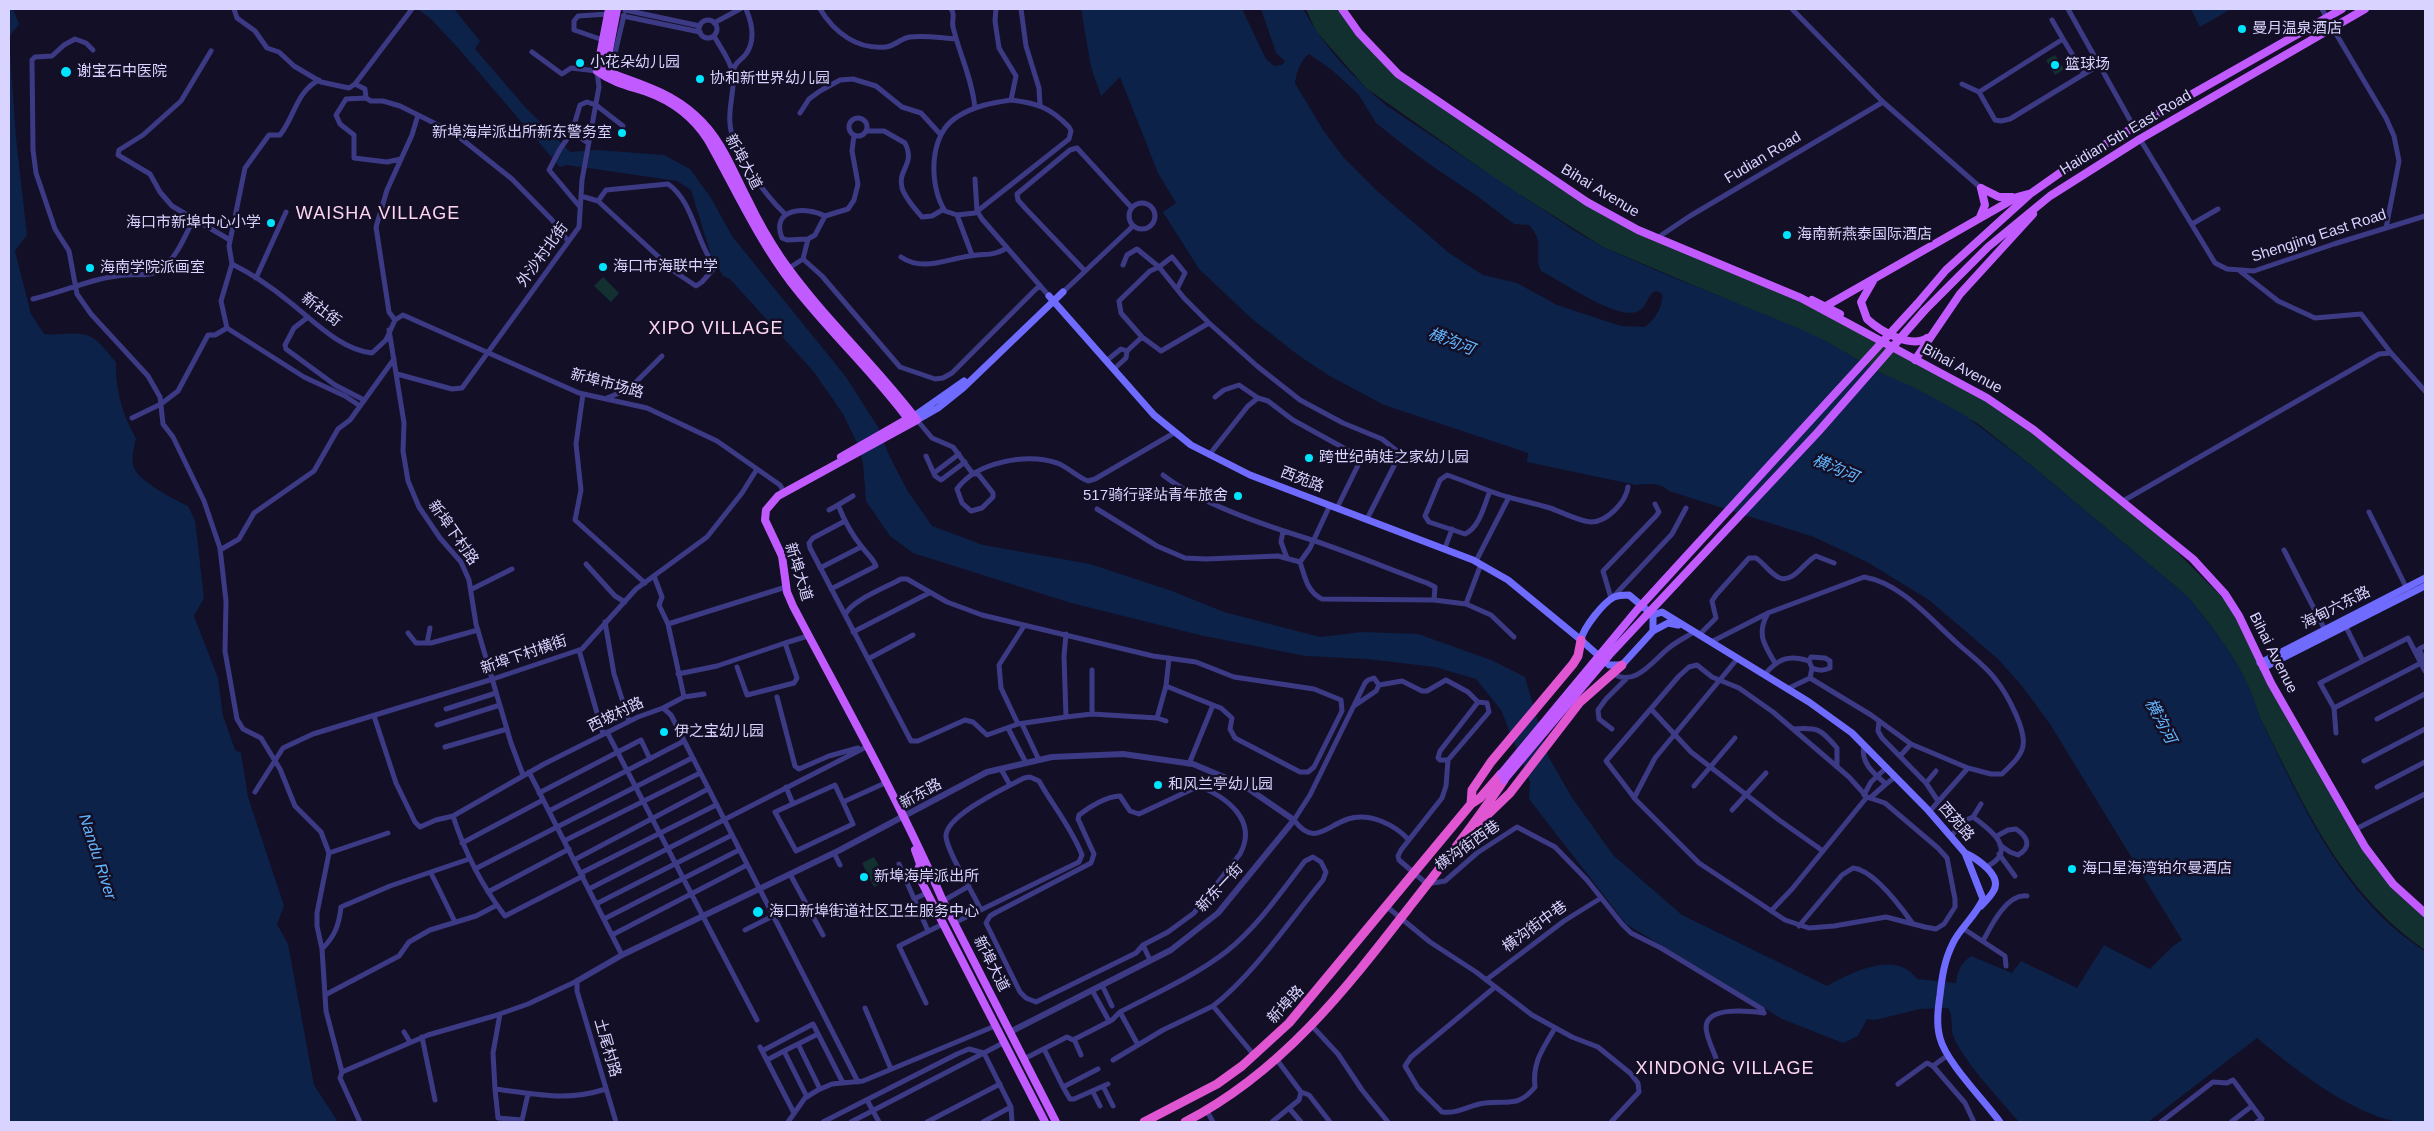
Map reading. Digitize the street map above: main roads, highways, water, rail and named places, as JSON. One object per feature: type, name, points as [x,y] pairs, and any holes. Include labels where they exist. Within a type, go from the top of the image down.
[{"type":"highway","points":[[1471,804],[1472,790],[1491,762],[1578,656],[1581,640]]},
{"type":"highway","points":[[1474,825],[1482,821],[1510,793],[1580,702],[1622,664]]},
{"type":"highway","name":"新埠路","points":[[1144,1122],[1217,1084],[1254,1055],[1289,1023],[1471,804],[1502,777]]},
{"type":"highway","points":[[1186,1122],[1232,1096],[1277,1060],[1312,1026],[1401,918],[1474,825],[1502,777]]},
{"type":"main road","name":"Bihai Avenue","points":[[1344,9],[1383,56],[1407,77],[1588,199],[1659,237],[1789,292],[1991,395],[2020,413],[2200,561],[2221,583],[2243,613],[2264,664],[2356,829],[2393,879],[2425,911]]},
{"type":"main road","name":"Haidian 5th East Road","points":[[1502,777],[1637,610],[1946,270],[2030,194],[2134,126],[2342,9]]},
{"type":"main road","name":"Haidian 5th East Road","points":[[1502,777],[1611,653],[1818,432],[1924,311],[1988,247],[2050,196],[2140,139],[2365,9]]},
{"type":"main road","points":[[606,74],[603,40],[608,11]]},
{"type":"main road","points":[[606,74],[623,11]]},
{"type":"main road","name":"新埠大道","points":[[606,74],[668,96],[702,122],[721,146],[753,211],[789,268],[819,305],[891,386],[913,420]]},
{"type":"main road","name":"新埠大道","points":[[606,74],[666,101],[686,115],[704,133],[747,214],[786,276],[913,420]]},
{"type":"main road","points":[[1980,218],[1984,206],[1981,188],[2005,199],[2030,194]]},
{"type":"main road","points":[[1826,306],[2017,196]]},
{"type":"main road","points":[[1916,358],[1949,307],[1978,272],[2050,196]]},
{"type":"main road","name":"Bihai Avenue","points":[[1659,237],[1826,306],[1916,358]]},
{"type":"main road","points":[[1876,277],[1860,302],[1867,319],[1907,342],[1918,343],[1931,335]]},
{"type":"main road","points":[[913,420],[938,408],[963,388],[1051,299],[1062,292]]},
{"type":"main road","name":"西苑路","points":[[1051,299],[1154,415],[1208,456],[1250,475],[1479,562],[1508,580],[1609,665],[1622,664]]},
{"type":"main road","name":"新埠大道","points":[[913,420],[784,492],[770,503],[765,520],[782,556],[786,587],[793,606],[933,876],[943,901],[1056,1122]]},
{"type":"main road","name":"海甸六东路","points":[[2408,591],[2425,578]]},
{"type":"main road","name":"海甸六东路","points":[[2264,664],[2408,591],[2425,586]]},
{"type":"main road","name":"西苑路","points":[[1581,640],[1585,627],[1611,598],[1630,595],[1653,615],[1657,612],[1662,612],[1830,715],[1895,776],[1965,852],[1982,899],[1979,908]]},
{"type":"main road","points":[[1622,664],[1653,631],[1653,615]]},
{"type":"main road","name":"西苑路","points":[[1653,631],[1668,623],[1686,628]]},
{"type":"main road","name":"新埠大道","points":[[903,818],[904,829],[920,864],[917,873],[1045,1122]]},
{"type":"main road","points":[[1965,852],[1986,867],[1995,882],[1995,889],[1955,939],[1942,970],[1938,1011],[1940,1038],[1948,1055],[2000,1122]]},
{"type":"water","points":[[9,9],[13,9],[19,24],[9,37]]},
{"type":"water","name":"横沟河","points":[[417,9],[454,9],[480,41],[475,49],[526,108],[570,152],[597,150],[664,155],[690,169],[711,198],[732,236],[846,377],[878,427],[888,453],[907,490],[932,526],[983,545],[1090,564],[1172,591],[1224,612],[1320,637],[1362,632],[1418,634],[1491,660],[1525,677],[1548,756],[1571,796],[1613,855],[1682,915],[1827,986],[1860,970],[1886,965],[1908,970],[1917,979],[1956,983],[1960,968],[1971,956],[2012,973],[2021,961],[2077,988],[2104,945],[2150,969],[2173,946],[2182,940],[2050,724],[2022,686],[1998,659],[1929,600],[1867,562],[1814,537],[1669,491],[1658,485],[1636,485],[1527,462],[1528,453],[1384,405],[1328,375],[1298,355],[1251,318],[1199,269],[1163,212],[1176,203],[1158,173],[1120,77],[1101,96],[1091,67],[1081,9],[1242,9],[1266,59],[1274,66],[1282,65],[1285,61],[1276,53],[1261,9],[1303,9],[1340,62],[1387,106],[1575,231],[1603,247],[1660,272],[1824,340],[1881,373],[1917,389],[1963,414],[2032,466],[2187,596],[2219,637],[2248,684],[2259,716],[2326,846],[2370,904],[2395,929],[2425,951],[2425,1122],[2402,1122],[2384,1118],[2345,1101],[2306,1076],[2257,1038],[2148,1122],[2019,1122],[1984,1082],[1960,1049],[1954,1038],[1951,1015],[1948,1008],[1920,1009],[1875,1020],[1867,1019],[1858,1036],[1843,1043],[1782,1019],[1626,924],[1529,799],[1530,782],[1501,710],[1476,679],[1435,667],[1367,659],[1305,656],[1204,636],[1071,603],[913,553],[890,536],[866,501],[863,463],[859,447],[843,414],[814,372],[730,279],[723,276],[711,255],[691,190],[677,181],[567,165],[560,167],[430,18]],"holes":[[[1309,54],[1332,70],[1359,95],[1376,123],[1396,139],[1514,224],[1529,225],[1537,237],[1538,259],[1541,271],[1602,305],[1627,313],[1636,312],[1643,308],[1653,292],[1657,291],[1662,294],[1662,298],[1660,308],[1655,317],[1644,327],[1621,326],[1557,305],[1517,283],[1483,275],[1449,253],[1377,191],[1344,158],[1323,130],[1295,83],[1296,75],[1299,67]]]},
{"type":"water","points":[[2191,9],[2231,9],[2200,27]]},
{"type":"water","name":"Nandu River","points":[[9,38],[16,138],[27,235],[15,251],[31,314],[44,334],[86,335],[101,345],[116,362],[121,402],[127,421],[136,438],[133,450],[135,470],[138,475],[151,485],[188,506],[195,520],[204,598],[194,616],[218,678],[223,716],[235,750],[241,753],[248,797],[284,906],[277,924],[288,944],[314,1085],[338,1122],[9,1122]]},
{"type":"place","name":"曼月温泉酒店","points":[[2242,29]]},
{"type":"place","name":"小花朵幼儿园","points":[[580,63]]},
{"type":"place","name":"篮球场","points":[[2055,65]]},
{"type":"place","name":"谢宝石中医院","points":[[66,72]]},
{"type":"place","name":"协和新世界幼儿园","points":[[700,79]]},
{"type":"place","name":"新埠海岸派出所新东警务室","points":[[622,133]]},
{"type":"place","name":"海口市新埠中心小学","points":[[271,223]]},
{"type":"place","name":"海南新燕泰国际酒店","points":[[1787,235]]},
{"type":"place","name":"海口市海联中学","points":[[603,267]]},
{"type":"place","name":"海南学院派画室","points":[[90,268]]},
{"type":"place","name":"跨世纪萌娃之家幼儿园","points":[[1309,458]]},
{"type":"place","name":"517骑行驿站青年旅舍","points":[[1238,496]]},
{"type":"place","name":"伊之宝幼儿园","points":[[664,732]]},
{"type":"place","name":"和风兰亭幼儿园","points":[[1158,785]]},
{"type":"place","name":"海口星海湾铂尔曼酒店","points":[[2072,869]]},
{"type":"place","name":"新埠海岸派出所","points":[[864,877]]},
{"type":"place","name":"海口新埠街道社区卫生服务中心","points":[[758,912]]},
{"type":"district","name":"WAISHA VILLAGE","points":[[378,214]]},
{"type":"district","name":"XIPO VILLAGE","points":[[716,329]]},
{"type":"district","name":"XINDONG VILLAGE","points":[[1725,1069]]}]
